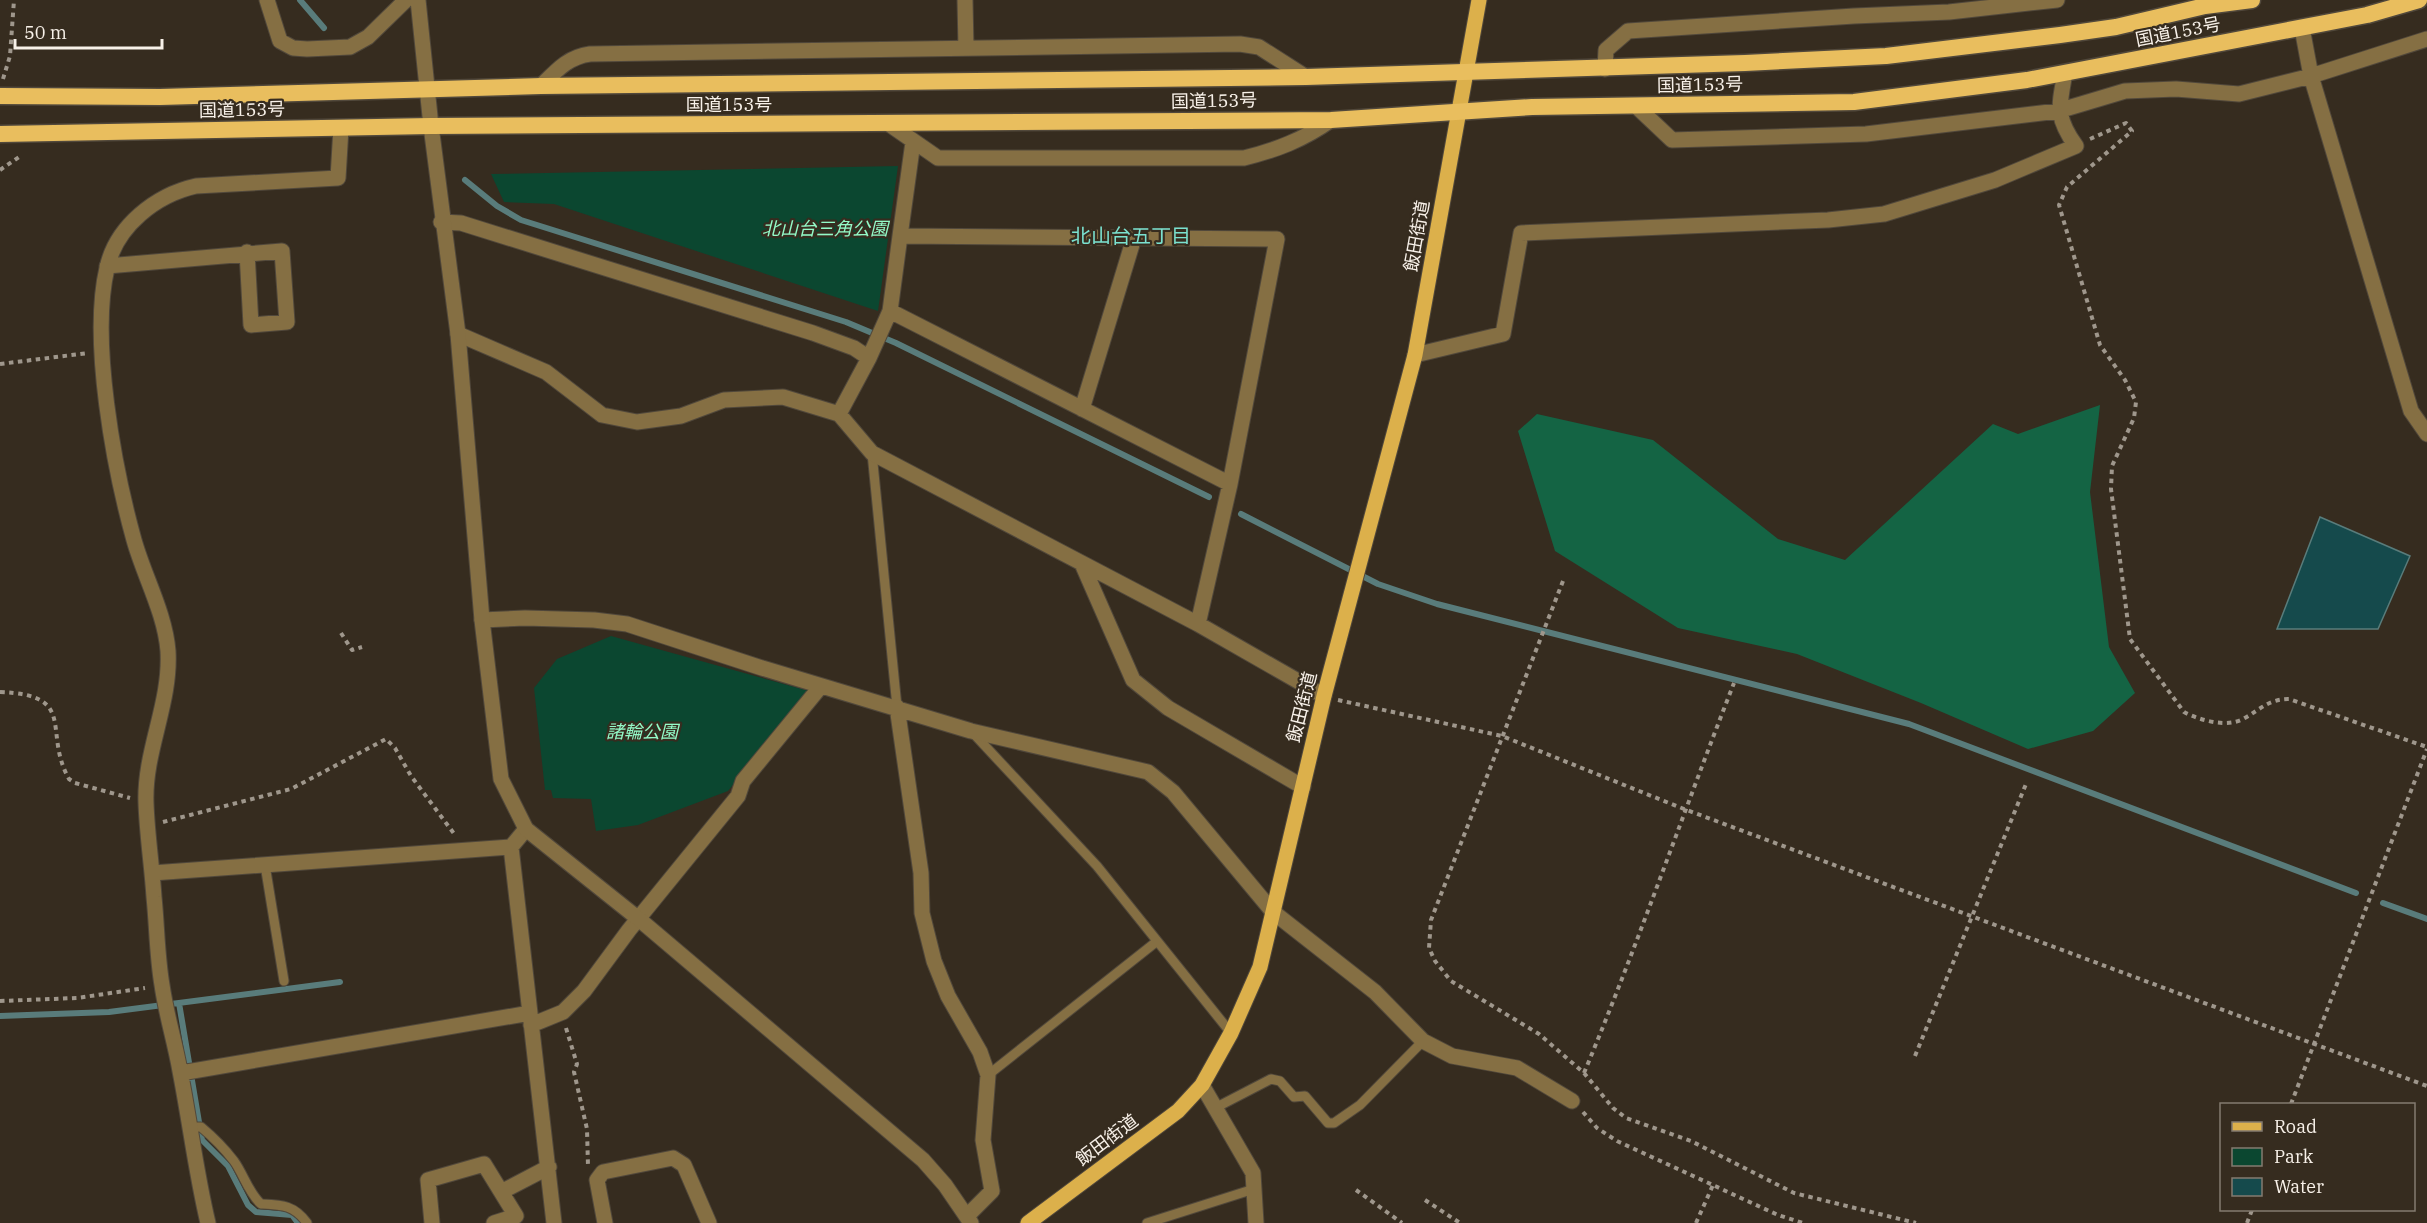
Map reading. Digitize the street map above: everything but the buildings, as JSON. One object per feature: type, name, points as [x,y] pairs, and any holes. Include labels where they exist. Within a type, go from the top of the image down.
[{"type":"highway","name":"国道153号","points":[[1,89],[27,95],[160,97],[541,86],[1306,77],[1605,69],[1886,56],[2116,27],[2200,3],[2252,0]]},
{"type":"highway","name":"国道153号","points":[[8,134],[431,126],[1331,120],[1532,106],[1854,102],[2065,73],[2367,15],[2419,0]]},
{"type":"main road","name":"飯田街道","points":[[1028,1223],[1178,1112],[1202,1085],[1231,1033],[1260,967],[1324,696],[1415,355],[1479,0]]},
{"type":"street","points":[[267,0],[280,41],[293,48],[307,49],[350,46],[368,37],[406,0]]},
{"type":"street","points":[[418,0],[441,222],[458,334],[482,621],[501,778],[526,829],[640,920],[922,1161],[970,1219],[992,1191],[983,1140],[988,1075],[980,1052],[948,996],[934,961],[924,923],[921,873],[897,707]]},
{"type":"street","points":[[964,0],[966,48]]},
{"type":"street","points":[[1605,69],[1606,51],[1628,31],[1949,12],[2057,0]]},
{"type":"street","points":[[2302,28],[2312,76],[2411,411],[2427,434]]},
{"type":"street","points":[[1636,106],[1672,140],[1866,134],[2058,111],[2125,91],[2176,89],[2239,94],[2312,76],[2427,39]]},
{"type":"street","points":[[541,86],[565,62],[578,55],[590,54],[1240,44],[1259,47],[1306,77]]},
{"type":"street","points":[[1415,355],[1503,334],[1521,233],[1828,220],[1884,214],[1995,180],[2076,146],[2064,129],[2058,111],[2065,73]]},
{"type":"street","points":[[889,124],[938,158],[1244,158],[1308,137],[1331,120]]},
{"type":"street","points":[[208,1223],[188,1127],[181,1073],[162,985],[146,800],[152,749],[165,699],[168,651],[134,541],[119,474],[100,310],[107,266],[124,232],[152,204],[178,190],[196,186],[338,178],[341,128]]},
{"type":"street","points":[[839,414],[887,317],[913,142]]},
{"type":"street","points":[[441,222],[461,223],[871,353]]},
{"type":"street","points":[[900,236],[1277,239],[1230,484],[1198,624]]},
{"type":"street","points":[[1082,409],[1134,238]]},
{"type":"street","points":[[107,266],[247,252],[282,251],[287,322],[251,326],[247,252]]},
{"type":"street","points":[[887,317],[1082,409],[1230,484]]},
{"type":"street","points":[[458,334],[546,372],[602,415],[637,422],[681,416],[724,400],[783,397],[839,414],[872,453],[1083,566],[1198,624],[1324,696]]},
{"type":"street","points":[[1083,566],[1133,680],[1168,708],[1303,787]]},
{"type":"street","points":[[482,621],[525,618],[594,620],[627,624],[971,731],[1148,772],[1173,792],[1273,912],[1375,992],[1423,1041],[1452,1056],[1517,1068],[1572,1101]]},
{"type":"street","points":[[181,1073],[559,1014],[584,991],[738,796],[743,781],[821,686]]},
{"type":"street","points":[[526,829],[511,847],[554,1223]]},
{"type":"street","points":[[152,873],[511,847]]},
{"type":"street","points":[[1202,1085],[1253,1173],[1256,1223]]},
{"type":"street","points":[[605,1223],[597,1180],[599,1176],[608,1170],[670,1158],[677,1159],[684,1165],[709,1223]]},
{"type":"street","points":[[432,1223],[428,1180],[484,1164],[516,1216],[494,1223]]},
{"type":"street","points":[[502,1191],[549,1167]]},
{"type":"lane","points":[[872,453],[897,707]]},
{"type":"lane","points":[[971,731],[1097,866],[1231,1033]]},
{"type":"lane","points":[[265,865],[284,981]]},
{"type":"lane","points":[[988,1075],[1156,942]]},
{"type":"lane","points":[[1215,1108],[1271,1079],[1280,1081],[1294,1097],[1305,1096],[1328,1123],[1334,1123],[1360,1105],[1423,1041]]},
{"type":"lane","points":[[188,1127],[201,1127],[214,1138],[234,1161],[254,1198],[261,1204],[286,1204],[298,1212],[307,1223]]},
{"type":"lane","points":[[1147,1223],[1254,1189]]},
{"type":"path","points":[[1,89],[10,56],[14,0]]},
{"type":"path","points":[[2076,146],[2126,123],[2132,131],[2067,187],[2059,206],[2100,345],[2125,380],[2136,402],[2134,418],[2112,466],[2111,489],[2130,639],[2184,712],[2194,718],[2236,722],[2274,699],[2289,699],[2427,748],[2291,1103]]},
{"type":"path","points":[[0,170],[20,157]]},
{"type":"path","points":[[0,364],[104,351]]},
{"type":"path","points":[[1563,580],[1431,920],[1429,948],[1435,962],[1457,986],[1539,1034],[1584,1073],[1613,1108],[1626,1118],[1690,1141],[1794,1193],[1916,1223]]},
{"type":"path","points":[[341,633],[352,650],[362,647]]},
{"type":"path","points":[[1584,1073],[1734,683]]},
{"type":"path","points":[[0,692],[35,696],[48,705],[69,779],[75,783],[128,798],[146,800]]},
{"type":"path","points":[[1324,696],[1502,736],[1684,808],[2427,1086]]},
{"type":"path","points":[[148,826],[291,789],[387,739],[395,748],[411,776],[460,842],[462,850]]},
{"type":"path","points":[[1915,1056],[2026,784]]},
{"type":"path","points":[[0,1001],[77,998],[162,985]]},
{"type":"path","points":[[559,1014],[574,1047],[577,1064],[574,1072],[587,1130],[587,1163],[589,1169],[599,1176]]},
{"type":"path","points":[[1572,1101],[1597,1128],[1617,1142],[1803,1223]]},
{"type":"path","points":[[1696,1223],[1713,1185]]},
{"type":"path","points":[[1356,1190],[1402,1223]]},
{"type":"path","points":[[1425,1200],[1460,1223]]},
{"type":"green space","name":"北山台三角公園","points":[[898,166],[878,311],[554,204],[504,202],[491,174]]},
{"type":"green space","points":[[2100,405],[2090,492],[2109,647],[2135,693],[2093,731],[2028,749],[1921,703],[1797,654],[1678,628],[1555,551],[1518,431],[1537,414],[1653,440],[1778,539],[1845,560],[1993,424],[2018,434]]},
{"type":"green space","name":"諸輪公園","points":[[611,636],[809,691],[728,791],[638,825],[596,831],[591,799],[553,798],[551,790],[545,790],[534,688],[557,659]]},
{"type":"water","points":[[2320,517],[2410,556],[2378,629],[2277,629]]},
{"type":"waterway","points":[[300,0],[324,28]]},
{"type":"waterway","points":[[465,180],[497,206],[521,220],[846,322],[896,343],[1209,497]]},
{"type":"waterway","points":[[1241,514],[1378,584],[1437,604],[1909,724],[2356,893]]},
{"type":"waterway","points":[[2383,903],[2427,919]]},
{"type":"waterway","points":[[0,1016],[109,1012],[340,982]]},
{"type":"waterway","points":[[179,1003],[202,1140],[228,1166],[248,1205],[256,1212],[292,1215],[298,1223]]},
{"type":"district","name":"北山台五丁目","points":[[1131,236]]}]
